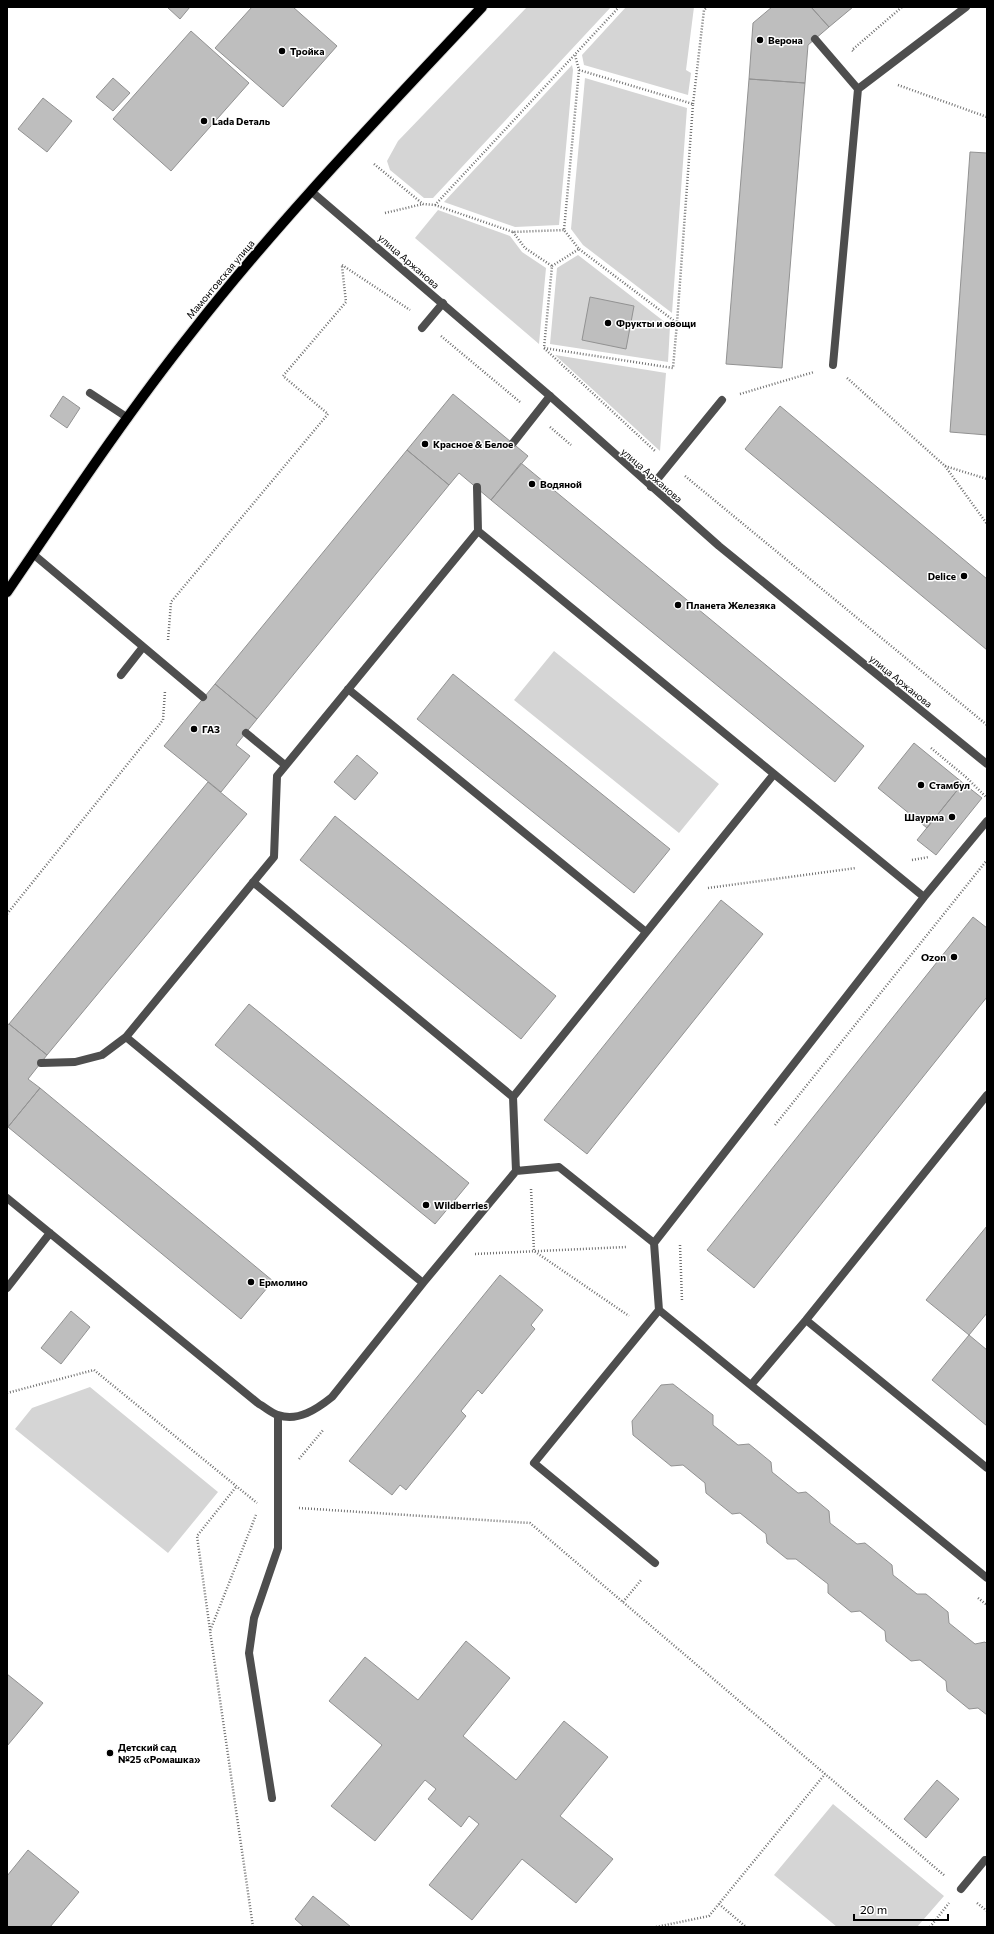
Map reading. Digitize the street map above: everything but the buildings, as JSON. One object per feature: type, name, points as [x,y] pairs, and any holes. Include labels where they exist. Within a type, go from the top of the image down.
[{"type":"main road","name":"Мамонтовская улица","points":[[7,592],[128,418],[214,305],[352,146],[482,7]]},
{"type":"street","points":[[858,89],[966,7]]},
{"type":"street","points":[[815,39],[858,89],[834,366]]},
{"type":"street","name":"улица Аржанова","points":[[312,192],[550,396],[719,546],[987,764]]},
{"type":"street","points":[[422,328],[443,304]]},
{"type":"street","points":[[90,393],[128,418]]},
{"type":"street","points":[[512,443],[550,396]]},
{"type":"street","points":[[651,487],[722,400]]},
{"type":"street","points":[[41,1063],[75,1062],[102,1055],[126,1037],[274,857],[277,776],[478,531],[477,487]]},
{"type":"street","points":[[478,531],[924,897]]},
{"type":"street","points":[[33,554],[204,697]]},
{"type":"street","points":[[121,675],[143,647]]},
{"type":"street","points":[[348,689],[646,932]]},
{"type":"street","points":[[246,733],[285,765]]},
{"type":"street","points":[[7,1198],[259,1404],[278,1415],[298,1416],[316,1410],[332,1397],[423,1283],[516,1171],[513,1097],[774,774]]},
{"type":"street","points":[[654,1563],[534,1463],[659,1310],[654,1243],[924,897],[987,821]]},
{"type":"street","points":[[253,882],[513,1097]]},
{"type":"street","points":[[126,1037],[423,1283]]},
{"type":"street","points":[[751,1385],[806,1320],[987,1095]]},
{"type":"street","points":[[516,1171],[559,1167],[654,1243]]},
{"type":"street","points":[[7,1288],[50,1234]]},
{"type":"street","points":[[659,1310],[987,1578]]},
{"type":"street","points":[[806,1320],[987,1468]]},
{"type":"street","points":[[272,1798],[249,1653],[254,1618],[278,1548],[278,1415]]},
{"type":"street","points":[[961,1889],[985,1860],[987,1860]]},
{"type":"path","points":[[435,205],[619,7]]},
{"type":"path","points":[[544,348],[673,368],[693,104],[704,10],[707,7]]},
{"type":"path","points":[[575,55],[579,70],[564,230],[579,249],[676,324]]},
{"type":"path","points":[[579,70],[693,104]]},
{"type":"path","points":[[374,164],[423,204]]},
{"type":"path","points":[[385,213],[423,204],[435,205],[513,232],[564,230]]},
{"type":"path","points":[[513,232],[525,248],[552,266]]},
{"type":"path","points":[[552,266],[579,249]]},
{"type":"path","points":[[7,914],[163,720],[171,602],[328,414],[283,376],[346,302],[342,265]]},
{"type":"path","points":[[544,348],[552,266]]},
{"type":"path","points":[[544,348],[637,436],[987,725]]},
{"type":"path","points":[[722,400],[834,366],[945,466],[987,524]]},
{"type":"path","points":[[945,466],[987,479]]},
{"type":"path","points":[[981,801],[984,797]]},
{"type":"path","points":[[702,889],[937,856]]},
{"type":"path","points":[[530,1169],[534,1251]]},
{"type":"path","points":[[668,1318],[683,1300],[680,1244]]},
{"type":"path","points":[[7,1393],[94,1370],[260,1506],[530,1523],[987,1912]]},
{"type":"path","points":[[236,1487],[196,1536],[253,1927]]},
{"type":"path","points":[[210,1631],[260,1506]]},
{"type":"path","points":[[623,1602],[654,1563]]},
{"type":"path","points":[[656,1927],[709,1916],[825,1774]]},
{"type":"path","points":[[930,1927],[961,1889]]},
{"type":"path","points":[[719,1904],[746,1927]]},
{"type":"shaded area","points":[[527,7],[611,7],[433,198],[424,198],[390,170],[387,161],[398,141]]},
{"type":"shaded area","points":[[626,7],[694,7],[686,70],[691,73],[688,95],[584,65],[582,55]]},
{"type":"shaded area","points":[[572,65],[573,70],[559,225],[515,227],[444,202]]},
{"type":"shaded area","points":[[585,78],[687,108],[672,313],[583,245],[571,229]]},
{"type":"shaded area","points":[[438,210],[510,236],[522,252],[546,268],[539,344],[415,238]]},
{"type":"shaded area","points":[[578,255],[670,326],[668,362],[550,344],[557,268]]},
{"type":"shaded area","points":[[555,355],[666,373],[660,451]]},
{"type":"shaded area","points":[[554,651],[719,784],[679,833],[514,700]]},
{"type":"shaded area","points":[[90,1387],[218,1492],[168,1553],[15,1429],[32,1408]]},
{"type":"shaded area","points":[[833,1804],[944,1896],[917,1927],[837,1927],[774,1875]]},
{"type":"place","name":"Верона","points":[[760,40]]},
{"type":"place","name":"Тройка","points":[[282,51]]},
{"type":"place","name":"Lada Dеталь","points":[[204,121]]},
{"type":"place","name":"Фрукты и овощи","points":[[608,323]]},
{"type":"place","name":"Красное & Белое","points":[[425,444]]},
{"type":"place","name":"Водяной","points":[[532,484]]},
{"type":"place","name":"Delice","points":[[964,576]]},
{"type":"place","name":"Планета Железяка","points":[[678,605]]},
{"type":"place","name":"ГАЗ","points":[[194,729]]},
{"type":"place","name":"Стамбул","points":[[921,785]]},
{"type":"place","name":"Шаурма","points":[[952,817]]},
{"type":"place","name":"Ozon","points":[[954,957]]},
{"type":"place","name":"Wildberries","points":[[426,1205]]},
{"type":"place","name":"Ермолино","points":[[251,1282]]},
{"type":"place","name":"Детский сад №25 «Ромашка»","points":[[110,1753]]}]
